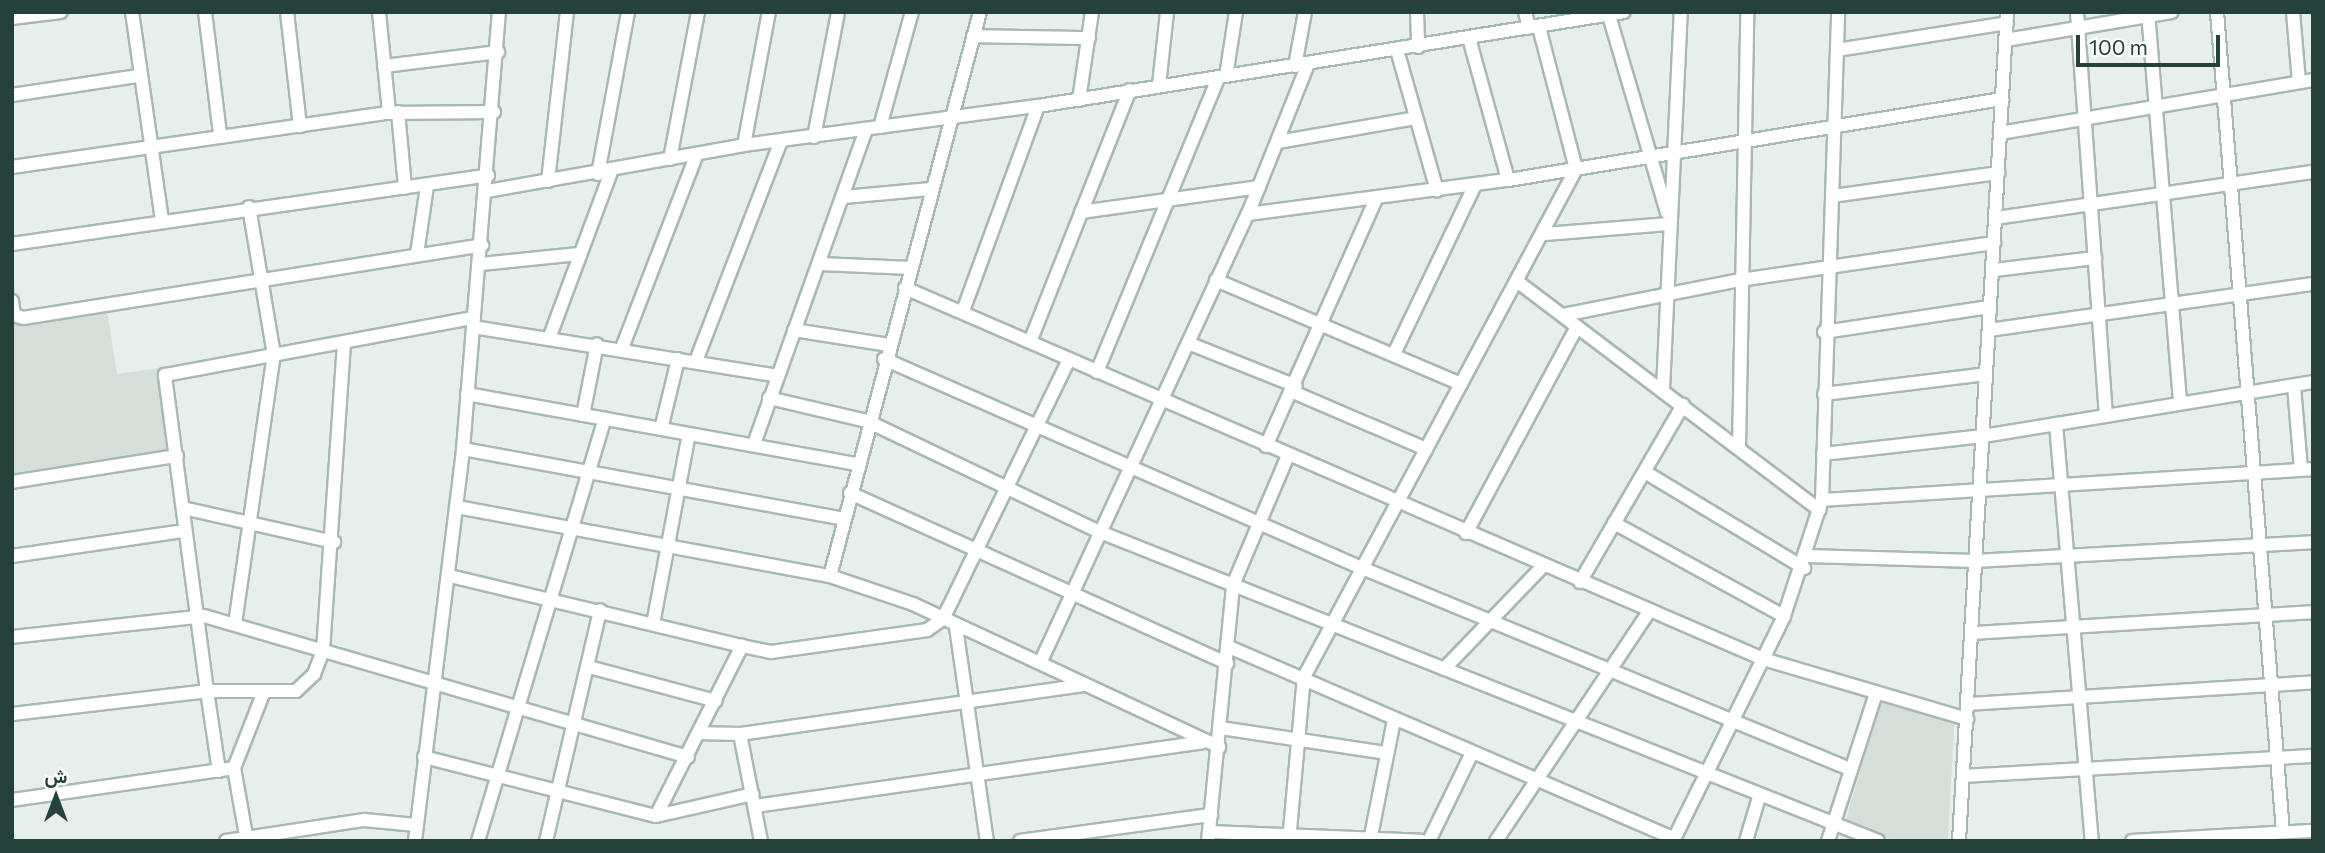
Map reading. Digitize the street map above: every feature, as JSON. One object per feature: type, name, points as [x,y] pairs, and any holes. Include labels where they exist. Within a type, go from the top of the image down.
[{"type":"street","points":[[12,18],[61,12]]},
{"type":"street","points":[[132,12],[137,76],[147,146],[162,220]]},
{"type":"street","points":[[205,12],[220,135]]},
{"type":"street","points":[[287,12],[300,126]]},
{"type":"street","points":[[379,12],[384,66],[405,188]]},
{"type":"street","points":[[415,841],[450,576],[463,449],[494,112],[499,12]]},
{"type":"street","points":[[548,181],[567,12]]},
{"type":"street","points":[[550,336],[605,173],[628,12]]},
{"type":"street","points":[[670,159],[698,12]]},
{"type":"street","points":[[744,145],[769,12]]},
{"type":"street","points":[[814,136],[838,12]]},
{"type":"street","points":[[880,127],[912,12]]},
{"type":"street","points":[[830,576],[867,421],[980,12]]},
{"type":"street","points":[[1079,100],[1092,12]]},
{"type":"street","points":[[1159,85],[1167,12]]},
{"type":"street","points":[[1097,372],[1222,77],[1236,12]]},
{"type":"street","points":[[1041,661],[1248,214],[1278,142],[1301,65],[1305,12]]},
{"type":"street","points":[[1417,12],[1418,47]]},
{"type":"street","points":[[1289,838],[1304,677],[1461,384],[1545,234],[1576,169],[1534,28],[1525,12]]},
{"type":"street","points":[[487,191],[605,173],[744,145],[1079,100],[1624,12]]},
{"type":"street","points":[[1662,389],[1668,293],[1668,219],[1676,154],[1681,12]]},
{"type":"street","points":[[1740,448],[1740,280],[1747,12]]},
{"type":"street","points":[[1229,647],[1304,677],[1394,720],[1674,840],[1731,716],[1784,616],[1806,562],[1820,505],[1824,332],[1829,266],[1838,12]]},
{"type":"street","points":[[2077,12],[2106,416]]},
{"type":"street","points":[[2006,40],[2172,12]]},
{"type":"street","points":[[2217,12],[2269,615],[2283,832]]},
{"type":"street","points":[[2293,12],[2299,82]]},
{"type":"street","points":[[1608,14],[1647,158],[1668,219]]},
{"type":"street","points":[[2148,14],[2180,403]]},
{"type":"street","points":[[1837,50],[2007,18],[1959,841]]},
{"type":"street","points":[[973,36],[1089,38]]},
{"type":"street","points":[[1469,38],[1507,180]]},
{"type":"street","points":[[1397,50],[1437,190]]},
{"type":"street","points":[[384,66],[498,52]]},
{"type":"street","points":[[12,94],[137,76]]},
{"type":"street","points":[[2000,133],[2224,92],[2313,80]]},
{"type":"street","points":[[1030,342],[1130,90]]},
{"type":"street","points":[[1248,214],[1507,180],[2003,99]]},
{"type":"street","points":[[963,311],[1038,106]]},
{"type":"street","points":[[12,167],[220,135],[393,113],[494,112]]},
{"type":"street","points":[[1278,142],[1415,118]]},
{"type":"street","points":[[754,444],[845,197],[866,130]]},
{"type":"street","points":[[696,361],[781,141]]},
{"type":"street","points":[[622,348],[697,154]]},
{"type":"street","points":[[1996,218],[2232,188],[2313,172]]},
{"type":"street","points":[[1832,196],[1998,173]]},
{"type":"street","points":[[12,244],[249,207],[427,186],[488,175]]},
{"type":"street","points":[[1394,354],[1475,184]]},
{"type":"street","points":[[417,254],[427,186]]},
{"type":"street","points":[[1081,212],[1259,187]]},
{"type":"street","points":[[845,197],[931,189]]},
{"type":"street","points":[[1266,446],[1323,326],[1376,199]]},
{"type":"street","points":[[235,624],[274,355],[249,207]]},
{"type":"street","points":[[1545,234],[1668,219]]},
{"type":"street","points":[[1563,315],[1740,280],[1994,243]]},
{"type":"street","points":[[12,301],[14,315],[23,317],[482,245]]},
{"type":"street","points":[[481,264],[578,254]]},
{"type":"street","points":[[1994,270],[2095,258]]},
{"type":"street","points":[[820,264],[911,268]]},
{"type":"street","points":[[1216,280],[1461,384]]},
{"type":"street","points":[[1518,282],[1820,505],[1981,490],[2307,470],[2294,386]]},
{"type":"street","points":[[1989,330],[2313,284]]},
{"type":"street","points":[[905,288],[963,311],[1397,506],[1763,659],[1967,719]]},
{"type":"street","points":[[1824,332],[1989,307]]},
{"type":"street","points":[[219,771],[195,616],[165,375],[473,323],[778,376]]},
{"type":"street","points":[[1466,533],[1577,327]]},
{"type":"street","points":[[794,330],[889,345]]},
{"type":"street","points":[[1188,343],[1426,449]]},
{"type":"street","points":[[12,714],[207,691],[262,694],[306,685],[323,651],[334,542],[344,344]]},
{"type":"street","points":[[583,415],[597,344]]},
{"type":"street","points":[[661,429],[678,359]]},
{"type":"street","points":[[884,359],[1362,568],[1731,716],[1744,727],[1850,769]]},
{"type":"street","points":[[450,576],[600,610],[760,653],[927,630],[943,619],[1005,486],[1069,359]]},
{"type":"street","points":[[1824,394],[1986,374]]},
{"type":"street","points":[[1823,454],[1983,436],[2313,382]]},
{"type":"street","points":[[467,394],[857,464]]},
{"type":"street","points":[[769,398],[867,421],[1100,532],[1331,623],[1704,776],[1878,841]]},
{"type":"street","points":[[1580,582],[1683,405]]},
{"type":"street","points":[[478,841],[551,598],[575,528],[605,419]]},
{"type":"street","points":[[2056,424],[2066,486],[2073,628],[2092,841]]},
{"type":"street","points":[[653,624],[689,434]]},
{"type":"street","points":[[463,449],[843,519]]},
{"type":"street","points":[[12,482],[177,456]]},
{"type":"street","points":[[1287,458],[1233,585],[1209,836],[1421,841]]},
{"type":"street","points":[[1645,472],[1806,562],[1975,561],[2313,542]]},
{"type":"street","points":[[850,493],[1074,591],[1227,663]]},
{"type":"street","points":[[457,507],[830,576],[943,619],[1041,661],[1085,685],[1219,747]]},
{"type":"street","points":[[183,508],[334,542]]},
{"type":"street","points":[[1614,523],[1784,616]]},
{"type":"street","points":[[12,556],[184,531]]},
{"type":"street","points":[[1444,670],[1487,620],[1542,567]]},
{"type":"street","points":[[546,841],[589,667],[600,610]]},
{"type":"street","points":[[1496,841],[1538,783],[1649,612]]},
{"type":"street","points":[[1973,633],[2313,612]]},
{"type":"street","points":[[12,637],[195,616],[235,624],[323,651],[435,680],[688,757]]},
{"type":"street","points":[[956,626],[975,775],[987,841]]},
{"type":"street","points":[[656,816],[742,646]]},
{"type":"street","points":[[589,667],[716,701]]},
{"type":"street","points":[[1968,704],[2313,682]]},
{"type":"street","points":[[700,733],[740,734],[965,699],[1085,685]]},
{"type":"street","points":[[1828,841],[1876,693]]},
{"type":"street","points":[[246,839],[234,768],[262,694]]},
{"type":"street","points":[[1371,839],[1394,720]]},
{"type":"street","points":[[1221,728],[1298,737],[1387,753]]},
{"type":"street","points":[[740,734],[761,841]]},
{"type":"street","points":[[424,757],[656,816],[754,799],[975,775],[1203,741]]},
{"type":"street","points":[[1429,841],[1472,753]]},
{"type":"street","points":[[1964,776],[2313,756]]},
{"type":"street","points":[[12,800],[234,768]]},
{"type":"street","points":[[1746,841],[1759,797]]},
{"type":"street","points":[[1020,841],[1211,815]]},
{"type":"street","points":[[226,841],[364,820],[416,825]]},
{"type":"street","points":[[2132,841],[2313,831]]},
{"type":"shaded area","points":[[12,268],[20,322],[107,309],[117,374],[167,367],[179,454],[12,478]]},
{"type":"shaded area","points":[[1882,697],[1954,724],[1948,841],[1895,841],[1845,822]]}]
